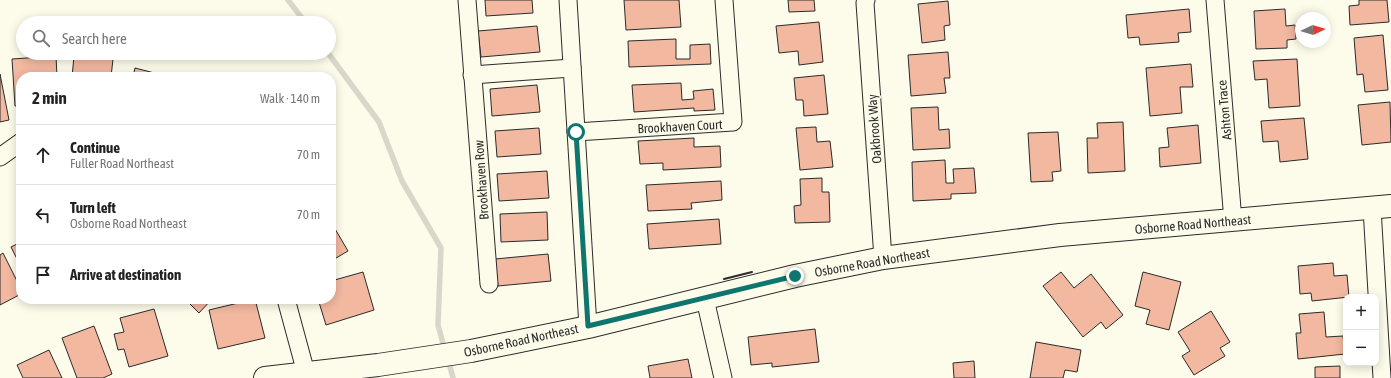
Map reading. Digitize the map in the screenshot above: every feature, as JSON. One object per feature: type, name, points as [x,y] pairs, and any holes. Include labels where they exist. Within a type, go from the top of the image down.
[{"type":"street","name":"Brookhaven Row","points":[[467,0],[489,284]]},
{"type":"street","points":[[568,0],[588,326]]},
{"type":"street","name":"Brookhaven Court","points":[[576,132],[733,122],[724,0]]},
{"type":"street","name":"Oakbrook Way","points":[[866,0],[883,258]]},
{"type":"street","name":"Ashton Trace","points":[[1215,0],[1233,220]]},
{"type":"street","points":[[472,75],[572,68]]},
{"type":"street","points":[[0,157],[16,146]]},
{"type":"street","points":[[1381,207],[1382,378]]},
{"type":"street","name":"Osborne Road Northeast","points":[[265,378],[306,373],[377,372],[399,362],[471,351],[588,326],[705,299],[795,276],[883,258],[1060,235],[1381,207]]},
{"type":"street","points":[[705,299],[723,378]]},
{"type":"street","points":[[287,304],[306,373]]},
{"type":"building","points":[[485,0],[532,0],[533,13],[486,16]]},
{"type":"building","points":[[624,0],[679,0],[681,27],[626,30]]},
{"type":"building","points":[[788,0],[814,0],[815,11],[789,12]]},
{"type":"building","points":[[1359,0],[1387,0],[1389,22],[1350,25],[1349,6],[1359,5]]},
{"type":"building","points":[[948,1],[950,25],[944,26],[945,40],[922,43],[918,4]]},
{"type":"building","points":[[1189,9],[1191,32],[1178,33],[1179,42],[1140,45],[1139,37],[1128,38],[1126,15]]},
{"type":"building","points":[[1285,9],[1286,26],[1295,25],[1295,39],[1287,40],[1287,48],[1256,49],[1254,11]]},
{"type":"building","points":[[819,22],[823,62],[799,65],[798,51],[779,53],[776,26]]},
{"type":"building","points":[[537,26],[540,52],[481,57],[478,31]]},
{"type":"building","points":[[1383,35],[1388,90],[1365,92],[1363,74],[1357,75],[1354,38]]},
{"type":"building","points":[[676,39],[676,59],[690,59],[690,45],[710,44],[711,64],[629,67],[628,41]]},
{"type":"building","points":[[948,52],[950,78],[944,78],[946,93],[911,96],[908,55]]},
{"type":"building","points":[[12,59],[56,60],[57,72],[16,72],[16,106],[15,106]]},
{"type":"building","points":[[1297,59],[1300,106],[1269,108],[1267,79],[1255,80],[1253,61]]},
{"type":"building","points":[[74,60],[113,60],[112,72],[72,72]]},
{"type":"building","points":[[1191,64],[1193,87],[1180,87],[1182,113],[1150,116],[1146,68]]},
{"type":"building","points":[[135,68],[151,72],[134,72]]},
{"type":"building","points":[[0,74],[9,120],[0,122]]},
{"type":"building","points":[[824,75],[828,114],[804,116],[803,100],[796,100],[794,78]]},
{"type":"building","points":[[681,83],[682,100],[694,99],[693,91],[713,89],[715,110],[694,111],[694,108],[634,112],[632,85]]},
{"type":"building","points":[[537,85],[540,112],[492,116],[490,89]]},
{"type":"building","points":[[1390,102],[1391,142],[1362,145],[1358,105]]},
{"type":"building","points":[[938,107],[939,130],[949,129],[950,148],[913,150],[911,108]]},
{"type":"building","points":[[1304,118],[1308,159],[1280,162],[1278,141],[1263,142],[1261,121]]},
{"type":"building","points":[[1123,122],[1125,171],[1088,173],[1087,138],[1098,138],[1097,123]]},
{"type":"building","points":[[1198,125],[1201,163],[1160,167],[1159,148],[1169,147],[1167,128]]},
{"type":"building","points":[[816,127],[817,142],[830,141],[833,167],[800,170],[796,128]]},
{"type":"building","points":[[539,128],[541,154],[497,157],[495,131]]},
{"type":"building","points":[[1058,132],[1061,171],[1052,172],[1053,181],[1031,182],[1028,133]]},
{"type":"building","points":[[694,138],[694,147],[720,146],[721,167],[663,170],[663,163],[640,164],[638,141]]},
{"type":"building","points":[[945,160],[946,183],[954,183],[953,169],[974,168],[976,193],[951,194],[951,199],[913,201],[912,162]]},
{"type":"building","points":[[547,171],[549,198],[499,201],[497,174]]},
{"type":"building","points":[[822,178],[822,192],[829,192],[830,222],[795,223],[794,206],[801,205],[800,179]]},
{"type":"building","points":[[721,181],[722,200],[691,203],[692,209],[648,211],[646,185]]},
{"type":"building","points":[[547,212],[548,240],[501,242],[500,214]]},
{"type":"building","points":[[719,219],[721,244],[649,249],[647,224]]},
{"type":"building","points":[[336,231],[348,251],[336,258]]},
{"type":"building","points":[[16,244],[16,257],[11,247]]},
{"type":"building","points":[[3,253],[16,279],[16,297],[0,305],[0,255]]},
{"type":"building","points":[[548,254],[551,281],[498,286],[495,259]]},
{"type":"building","points":[[1333,263],[1334,276],[1347,275],[1349,294],[1343,294],[1343,298],[1312,301],[1311,293],[1300,294],[1298,266]]},
{"type":"building","points":[[363,272],[374,310],[326,325],[320,304],[336,304],[336,280]]},
{"type":"building","points":[[1061,272],[1074,288],[1091,274],[1123,315],[1106,329],[1101,322],[1083,337],[1043,286]]},
{"type":"building","points":[[1143,272],[1181,282],[1169,330],[1146,324],[1150,310],[1135,306]]},
{"type":"building","points":[[190,304],[207,304],[199,313]]},
{"type":"building","points":[[234,304],[256,304],[265,338],[218,349],[209,310]]},
{"type":"building","points":[[154,309],[168,356],[129,367],[124,349],[118,350],[114,334],[124,332],[120,318]]},
{"type":"building","points":[[1211,311],[1230,342],[1220,348],[1225,356],[1194,375],[1182,356],[1190,351],[1178,332]]},
{"type":"building","points":[[1324,312],[1326,337],[1343,336],[1343,354],[1298,359],[1296,333],[1301,333],[1299,314]]},
{"type":"building","points":[[94,326],[112,374],[103,378],[77,378],[62,338]]},
{"type":"building","points":[[815,329],[819,362],[772,367],[772,363],[751,365],[748,337]]},
{"type":"building","points":[[1036,342],[1081,350],[1077,372],[1065,370],[1063,378],[1030,378]]},
{"type":"building","points":[[49,350],[62,378],[23,378],[17,365]]},
{"type":"building","points":[[688,359],[692,378],[650,378],[648,366]]},
{"type":"building","points":[[974,361],[975,378],[954,378],[953,363]]},
{"type":"building","points":[[1340,366],[1340,378],[1315,378],[1315,367]]},
{"type":"waterway","points":[[288,0],[301,16]]},
{"type":"waterway","points":[[333,60],[379,122],[402,181],[441,248],[438,325],[445,351]]},
{"type":"waterway","points":[[448,359],[453,378]]},
{"type":"wall","points":[[724,279],[752,272]]},
{"type":"route","points":[[576,132],[588,326],[705,299],[795,276]]}]
